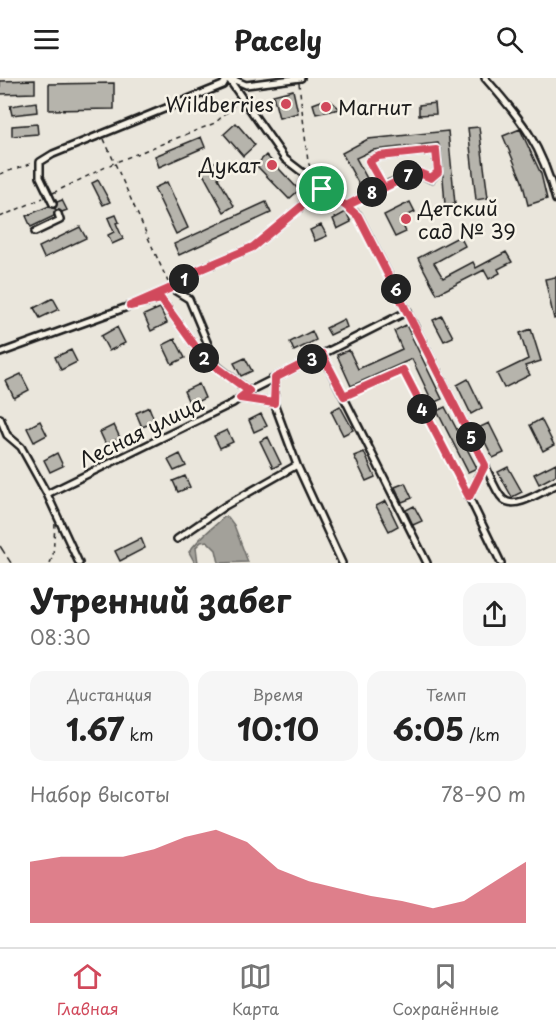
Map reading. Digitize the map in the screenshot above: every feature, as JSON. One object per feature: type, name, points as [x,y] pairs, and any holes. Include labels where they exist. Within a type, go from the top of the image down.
[{"type":"street","points":[[228,78],[246,85],[300,78]]},
{"type":"street","points":[[228,78],[285,159],[358,216],[502,499],[510,503],[517,503],[556,485]]},
{"type":"street","points":[[53,204],[40,177],[40,162],[53,154],[223,85],[228,78]]},
{"type":"street","points":[[486,78],[524,123],[535,140],[545,161],[556,200]]},
{"type":"street","points":[[346,206],[383,186],[417,172],[431,178],[438,172],[436,150],[379,156],[369,161],[383,186]]},
{"type":"street","points":[[194,272],[253,247],[320,187]]},
{"type":"street","points":[[35,232],[60,220],[58,214]]},
{"type":"street","points":[[0,353],[130,306],[171,288],[189,299],[217,366]]},
{"type":"street","points":[[130,306],[161,299],[203,357],[249,391]]},
{"type":"street","name":"Лесная улица","points":[[47,494],[408,311]]},
{"type":"street","points":[[322,354],[427,563]]},
{"type":"street","points":[[275,378],[274,403],[297,465],[342,563]]},
{"type":"street","points":[[240,398],[274,403]]},
{"type":"street","points":[[0,418],[7,435],[21,447],[47,494],[79,563]]},
{"type":"street","points":[[177,539],[225,506],[297,465]]},
{"type":"street","points":[[485,465],[469,497],[501,563]]},
{"type":"path","points":[[300,78],[308,162],[320,187]]},
{"type":"path","points":[[0,217],[116,162],[215,123],[236,106],[240,98]]},
{"type":"path","points":[[102,134],[171,288],[194,272]]},
{"type":"path","points":[[0,174],[19,166],[40,162]]},
{"type":"path","points":[[344,396],[403,370],[469,497]]},
{"type":"path","points":[[50,563],[53,556],[55,524]]},
{"type":"shaded area","points":[[224,517],[228,517],[234,525],[248,562],[219,563],[216,550],[207,541],[201,542],[196,547],[198,563],[195,563],[189,552],[201,537]]},
{"type":"building","points":[[35,80],[35,93],[0,94],[0,81]]},
{"type":"building","points":[[114,83],[114,109],[49,110],[49,84]]},
{"type":"building","name":"Wildberries","points":[[293,90],[298,113],[279,118],[273,95]]},
{"type":"building","name":"Магнит","points":[[331,101],[340,109],[316,114],[313,104]]},
{"type":"building","points":[[36,102],[37,112],[12,115],[10,106]]},
{"type":"building","points":[[435,103],[436,114],[419,115],[419,105]]},
{"type":"building","points":[[236,123],[255,145],[243,156],[224,134]]},
{"type":"building","points":[[37,124],[38,134],[12,136],[12,126]]},
{"type":"building","points":[[479,127],[488,198],[476,200],[468,128]]},
{"type":"building","points":[[520,129],[541,174],[547,199],[528,205],[522,181],[503,136]]},
{"type":"building","points":[[448,131],[455,204],[445,205],[441,150],[438,143],[373,150],[356,158],[370,184],[361,188],[342,153],[368,139]]},
{"type":"building","points":[[201,137],[205,147],[159,167],[155,156]]},
{"type":"building","points":[[266,155],[299,190],[289,199],[256,165]]},
{"type":"building","points":[[217,161],[224,174],[218,178],[234,206],[224,212],[201,170]]},
{"type":"building","points":[[98,180],[110,202],[103,205],[92,183]]},
{"type":"building","points":[[167,182],[188,228],[176,234],[154,188]]},
{"type":"building","points":[[62,200],[67,210],[62,212],[56,210],[54,216],[31,227],[26,216],[49,206],[55,209],[57,202]]},
{"type":"building","points":[[266,202],[271,213],[179,255],[174,244]]},
{"type":"building","points":[[410,202],[415,212],[400,219],[406,232],[395,237],[384,215]]},
{"type":"building","points":[[346,212],[351,222],[337,229],[333,219]]},
{"type":"building","points":[[116,215],[119,222],[116,223],[123,239],[112,244],[108,235],[114,232],[108,218]]},
{"type":"building","points":[[321,225],[327,236],[315,241],[310,230]]},
{"type":"building","points":[[80,227],[86,238],[44,258],[39,247]]},
{"type":"building","points":[[460,236],[465,246],[434,263],[443,278],[473,262],[476,268],[506,252],[512,262],[498,269],[500,273],[489,279],[484,270],[437,294],[418,258]]},
{"type":"building","points":[[556,277],[556,318],[554,319],[545,279]]},
{"type":"building","points":[[53,298],[59,309],[40,318],[34,308]]},
{"type":"building","points":[[160,308],[167,323],[151,331],[144,315]]},
{"type":"building","points":[[442,316],[453,337],[444,341],[433,320]]},
{"type":"building","points":[[344,319],[347,327],[330,335],[326,328]]},
{"type":"building","points":[[406,325],[442,399],[433,403],[412,359],[351,386],[337,355],[349,350],[358,369],[402,349],[394,331]]},
{"type":"building","points":[[117,327],[125,343],[109,351],[101,336]]},
{"type":"building","points":[[531,329],[541,361],[525,366],[530,375],[504,388],[497,374],[528,359],[520,333]]},
{"type":"building","points":[[312,331],[316,340],[294,351],[290,342]]},
{"type":"building","points":[[175,339],[185,358],[172,364],[163,345]]},
{"type":"building","points":[[71,350],[77,362],[61,370],[55,357]]},
{"type":"building","points":[[245,358],[252,371],[241,376],[234,363]]},
{"type":"building","points":[[21,374],[29,390],[14,398],[6,381]]},
{"type":"building","points":[[468,379],[482,408],[471,414],[457,385]]},
{"type":"building","points":[[199,384],[205,398],[190,405],[184,391]]},
{"type":"building","points":[[340,406],[353,430],[343,435],[331,411]]},
{"type":"building","points":[[149,407],[155,422],[142,427],[136,413]]},
{"type":"building","points":[[445,407],[477,468],[468,472],[437,411]]},
{"type":"building","points":[[261,414],[267,426],[254,432],[249,420]]},
{"type":"building","points":[[541,419],[554,445],[543,451],[530,425]]},
{"type":"building","points":[[40,421],[47,435],[34,442],[27,428]]},
{"type":"building","points":[[489,423],[504,453],[493,458],[478,428]]},
{"type":"building","points":[[114,425],[120,438],[106,445],[100,432]]},
{"type":"building","points":[[227,430],[233,442],[220,448],[214,436]]},
{"type":"building","points":[[268,437],[281,464],[273,468],[260,441]]},
{"type":"building","points":[[364,452],[375,477],[366,481],[354,456]]},
{"type":"building","points":[[57,453],[63,466],[50,472],[44,460]]},
{"type":"building","points":[[180,454],[186,466],[174,471],[168,460]]},
{"type":"building","points":[[556,463],[556,475],[539,484],[534,474]]},
{"type":"building","points":[[508,467],[522,492],[512,497],[498,472]]},
{"type":"building","points":[[185,476],[190,487],[178,492],[173,481]]},
{"type":"building","points":[[405,483],[412,498],[402,502],[395,487]]},
{"type":"building","points":[[386,501],[398,526],[389,531],[376,506]]},
{"type":"building","points":[[414,506],[422,521],[413,525],[406,510]]},
{"type":"building","points":[[141,538],[145,548],[120,561],[115,551]]},
{"type":"railway","points":[[0,546],[11,563]]},
{"type":"place","name":"Wildberries","points":[[286,104]]},
{"type":"place","name":"Магнит","points":[[326,107]]},
{"type":"place","name":"Дукат","points":[[272,165]]},
{"type":"place","name":"Детский сад № 39","points":[[406,219]]},
{"type":"route","points":[[322,189],[253,247],[194,272],[171,288],[130,306],[161,299],[168,305],[177,322],[203,357],[249,391],[240,398],[274,403],[275,378],[322,354],[344,396],[403,370],[460,484],[469,497],[485,465],[358,216],[346,206],[383,186],[417,172],[431,178],[438,172],[436,150],[379,156],[369,161],[383,186],[346,206],[322,189]]}]
